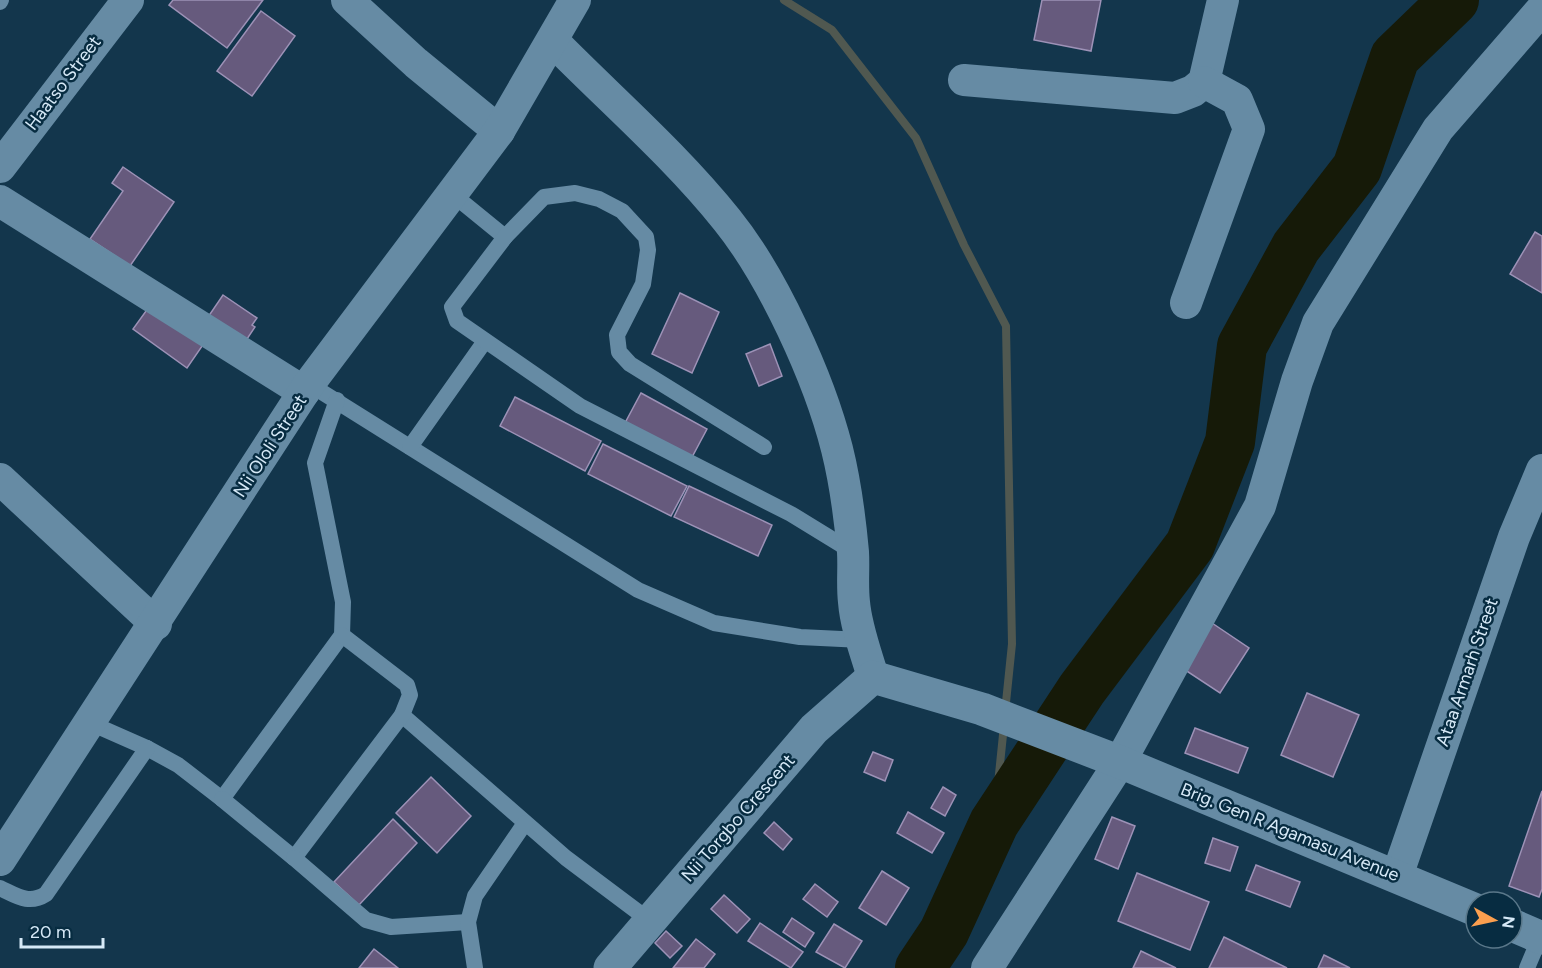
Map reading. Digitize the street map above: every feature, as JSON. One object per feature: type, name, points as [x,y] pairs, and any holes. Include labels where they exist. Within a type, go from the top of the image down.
[{"type":"street","points":[[347,0],[416,63],[499,131]]},
{"type":"street","name":"Nii Ololi Street","points":[[0,860],[88,722],[156,624],[307,388],[499,131],[575,0]]},
{"type":"street","points":[[964,80],[1175,98],[1193,91],[1204,82],[1223,0]]},
{"type":"street","name":"Haatso Street","points":[[0,167],[116,4]]},
{"type":"street","points":[[987,968],[1260,506],[1297,381],[1318,323],[1438,129],[1542,9]]},
{"type":"street","points":[[553,41],[629,118],[671,155],[729,222],[763,274],[822,395],[838,451],[853,552],[854,603],[861,640],[873,677]]},
{"type":"street","points":[[1185,303],[1249,129],[1237,100],[1204,82]]},
{"type":"street","points":[[0,201],[307,388]]},
{"type":"street","name":"Ataa Armarh Street","points":[[1397,876],[1514,537],[1542,470]]},
{"type":"street","points":[[0,478],[156,624]]},
{"type":"street","name":"Brig. Gen R Agamasu Avenue","points":[[873,677],[982,709],[1112,759],[1464,905]]},
{"type":"street","name":"Nii Torgbo Crescent","points":[[610,968],[814,729],[873,677]]},
{"type":"lane","points":[[451,193],[505,237]]},
{"type":"lane","points":[[764,447],[630,364],[619,352],[617,335],[643,284],[648,250],[646,237],[622,211],[599,199],[575,194],[544,197],[505,237],[452,307],[458,321],[580,406],[791,514],[853,552]]},
{"type":"lane","points":[[410,447],[485,341]]},
{"type":"lane","points":[[307,388],[337,400],[638,590],[714,623],[800,637],[861,640]]},
{"type":"lane","points":[[222,799],[342,635],[343,602],[315,463],[337,400]]},
{"type":"lane","points":[[294,858],[402,715],[410,695],[407,685],[342,635]]},
{"type":"lane","points":[[402,715],[566,858],[650,921]]},
{"type":"lane","points":[[88,722],[147,748],[178,765],[294,858],[366,920],[391,927],[468,922]]},
{"type":"lane","points":[[0,888],[24,900],[36,900],[46,894],[147,748]]},
{"type":"lane","points":[[475,968],[468,922],[475,896],[525,823]]},
{"type":"lane","points":[[1527,968],[1531,933]]},
{"type":"building","points":[[173,0],[263,0],[227,48],[169,5]]},
{"type":"building","points":[[1042,0],[1101,0],[1091,51],[1034,40]]},
{"type":"building","points":[[261,11],[295,36],[252,96],[217,71]]},
{"type":"building","points":[[123,167],[174,202],[130,266],[90,239],[123,191],[112,183]]},
{"type":"building","points":[[1535,232],[1542,236],[1542,293],[1510,274]]},
{"type":"building","points":[[680,293],[719,312],[692,373],[652,354]]},
{"type":"building","points":[[223,295],[257,318],[252,325],[255,327],[245,342],[208,317]]},
{"type":"building","points":[[154,300],[207,339],[187,368],[133,329]]},
{"type":"building","points":[[770,344],[782,376],[759,386],[746,354]]},
{"type":"building","points":[[641,393],[707,429],[691,459],[625,423]]},
{"type":"building","points":[[515,397],[601,441],[585,471],[500,426]]},
{"type":"building","points":[[603,444],[687,486],[671,516],[588,474]]},
{"type":"building","points":[[689,486],[772,525],[758,556],[674,517]]},
{"type":"building","points":[[1206,619],[1249,648],[1220,693],[1176,664]]},
{"type":"building","points":[[1307,693],[1359,715],[1333,777],[1281,755]]},
{"type":"building","points":[[1195,728],[1248,748],[1238,773],[1185,753]]},
{"type":"building","points":[[873,752],[893,760],[885,781],[864,772]]},
{"type":"building","points":[[431,777],[471,816],[437,853],[396,813]]},
{"type":"building","points":[[943,787],[956,795],[945,816],[931,808]]},
{"type":"building","points":[[1542,791],[1542,889],[1539,897],[1509,886]]},
{"type":"building","points":[[908,812],[944,833],[932,853],[897,833]]},
{"type":"building","points":[[1112,817],[1135,826],[1118,869],[1095,859]]},
{"type":"building","points":[[393,819],[417,843],[359,905],[334,882]]},
{"type":"building","points":[[774,822],[792,839],[783,850],[764,833]]},
{"type":"building","points":[[1213,838],[1238,847],[1230,871],[1205,863]]},
{"type":"building","points":[[1256,865],[1300,882],[1290,907],[1246,890]]},
{"type":"building","points":[[882,871],[909,888],[886,925],[859,908]]},
{"type":"building","points":[[1137,873],[1209,902],[1190,950],[1118,921]]},
{"type":"building","points":[[815,884],[838,902],[827,917],[803,899]]},
{"type":"building","points":[[724,895],[750,919],[737,933],[711,909]]},
{"type":"building","points":[[792,918],[814,933],[805,947],[783,932]]},
{"type":"building","points":[[760,923],[803,952],[791,968],[748,941]]},
{"type":"building","points":[[834,924],[862,941],[845,968],[816,952]]},
{"type":"building","points":[[666,931],[682,946],[670,958],[655,943]]},
{"type":"building","points":[[1224,937],[1287,968],[1209,968]]},
{"type":"building","points":[[696,939],[715,954],[704,968],[673,968]]},
{"type":"building","points":[[374,949],[398,968],[359,968]]},
{"type":"building","points":[[1141,951],[1176,968],[1133,968]]},
{"type":"building","points":[[1324,955],[1350,968],[1318,968]]},
{"type":"waterway","points":[[784,0],[832,30],[916,138],[964,245],[1006,326],[1012,644],[1005,712]]},
{"type":"waterway","points":[[920,968],[944,932],[994,823],[1082,689],[1190,545],[1230,442],[1242,346],[1296,247],[1357,168],[1395,57],[1454,0]]},
{"type":"waterway","points":[[994,823],[1004,725]]}]
